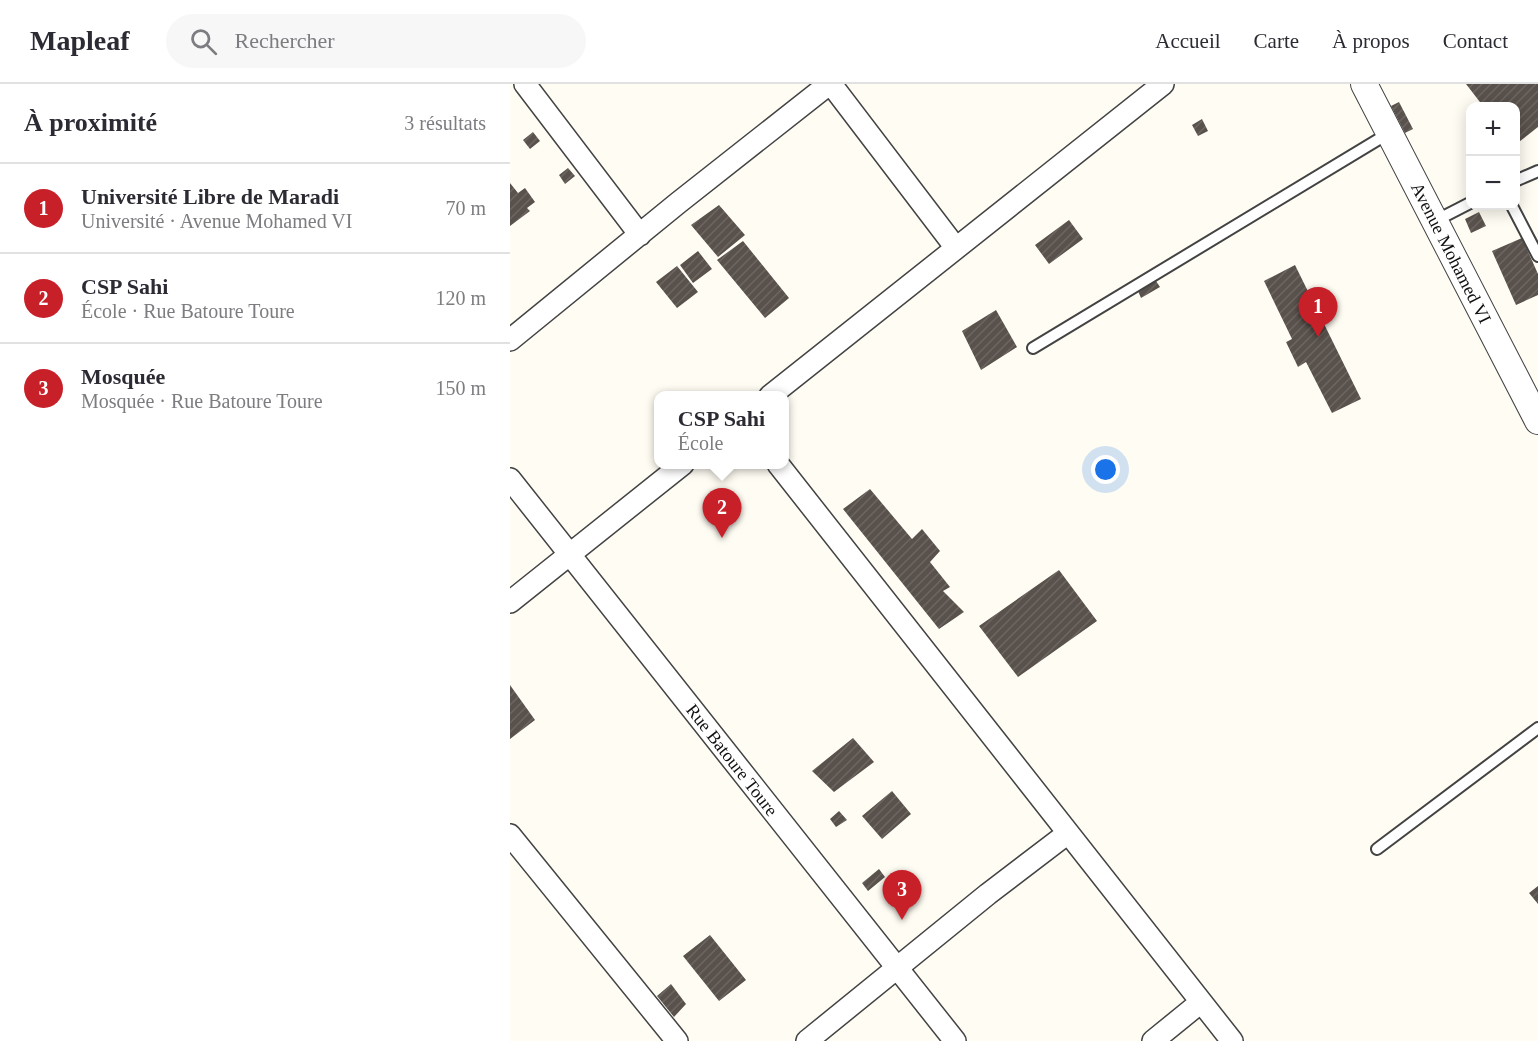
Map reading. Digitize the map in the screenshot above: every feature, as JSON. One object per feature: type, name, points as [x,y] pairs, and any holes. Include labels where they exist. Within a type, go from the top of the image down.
[{"type":"street","points":[[525,84],[640,235]]},
{"type":"street","points":[[510,340],[830,84],[956,248]]},
{"type":"street","points":[[776,391],[1163,84]]},
{"type":"street","name":"Avenue Mohamed VI","points":[[1364,84],[1538,421]]},
{"type":"street","points":[[510,602],[678,469]]},
{"type":"street","points":[[781,469],[1232,1041]]},
{"type":"street","name":"Rue Batoure Toure","points":[[510,479],[955,1041]]},
{"type":"street","points":[[807,1041],[1068,833]]},
{"type":"street","points":[[510,835],[677,1041]]},
{"type":"street","points":[[1153,1041],[1201,1002]]},
{"type":"lane","points":[[1033,348],[1389,133]]},
{"type":"lane","points":[[1520,179],[1538,171]]},
{"type":"lane","points":[[1435,221],[1466,205]]},
{"type":"lane","points":[[1514,210],[1538,256]]},
{"type":"lane","points":[[1377,849],[1538,728]]},
{"type":"building","points":[[1466,84],[1538,84],[1538,127],[1520,141],[1520,102],[1480,102]]},
{"type":"building","points":[[1399,102],[1413,129],[1405,133],[1391,106]]},
{"type":"building","points":[[1202,119],[1208,131],[1198,136],[1192,125]]},
{"type":"building","points":[[533,132],[540,141],[530,149],[523,140]]},
{"type":"building","points":[[568,168],[575,176],[565,184],[559,175]]},
{"type":"building","points":[[510,183],[518,193],[525,188],[535,202],[527,208],[530,211],[510,226]]},
{"type":"building","points":[[719,205],[745,235],[718,257],[691,225]]},
{"type":"building","points":[[1479,212],[1486,226],[1471,233],[1465,219]]},
{"type":"building","points":[[1069,220],[1083,239],[1049,264],[1035,245]]},
{"type":"building","points":[[1522,238],[1538,274],[1538,295],[1516,305],[1492,251]]},
{"type":"building","points":[[743,241],[789,298],[765,318],[717,260]]},
{"type":"building","points":[[698,251],[712,269],[693,283],[680,265]]},
{"type":"building","points":[[1295,265],[1361,399],[1332,413],[1306,362],[1298,367],[1286,342],[1292,339],[1264,281]]},
{"type":"building","points":[[677,266],[698,292],[677,308],[656,282]]},
{"type":"building","points":[[1156,281],[1160,287],[1141,298],[1138,291]]},
{"type":"building","points":[[996,310],[1017,347],[981,370],[962,331]]},
{"type":"building","points":[[870,489],[912,539],[922,529],[940,551],[930,562],[950,587],[943,591],[964,612],[939,629],[843,509]]},
{"type":"building","points":[[1059,570],[1097,621],[1018,677],[979,626]]},
{"type":"building","points":[[510,685],[535,720],[510,739]]},
{"type":"building","points":[[853,738],[874,762],[834,792],[812,771]]},
{"type":"building","points":[[892,791],[911,814],[882,839],[862,816]]},
{"type":"building","points":[[839,811],[847,820],[836,827],[830,819]]},
{"type":"building","points":[[879,869],[885,877],[868,891],[862,883]]},
{"type":"building","points":[[1538,886],[1538,904],[1529,893]]},
{"type":"building","points":[[710,935],[746,980],[719,1001],[683,956]]},
{"type":"building","points":[[671,984],[686,1004],[674,1017],[657,996]]},
{"type":"place","name":"Université Libre de Maradi","points":[[1318,337]]},
{"type":"place","name":"CSP Sahi","points":[[722,538]]},
{"type":"place","name":"Mosquée","points":[[902,920]]}]
